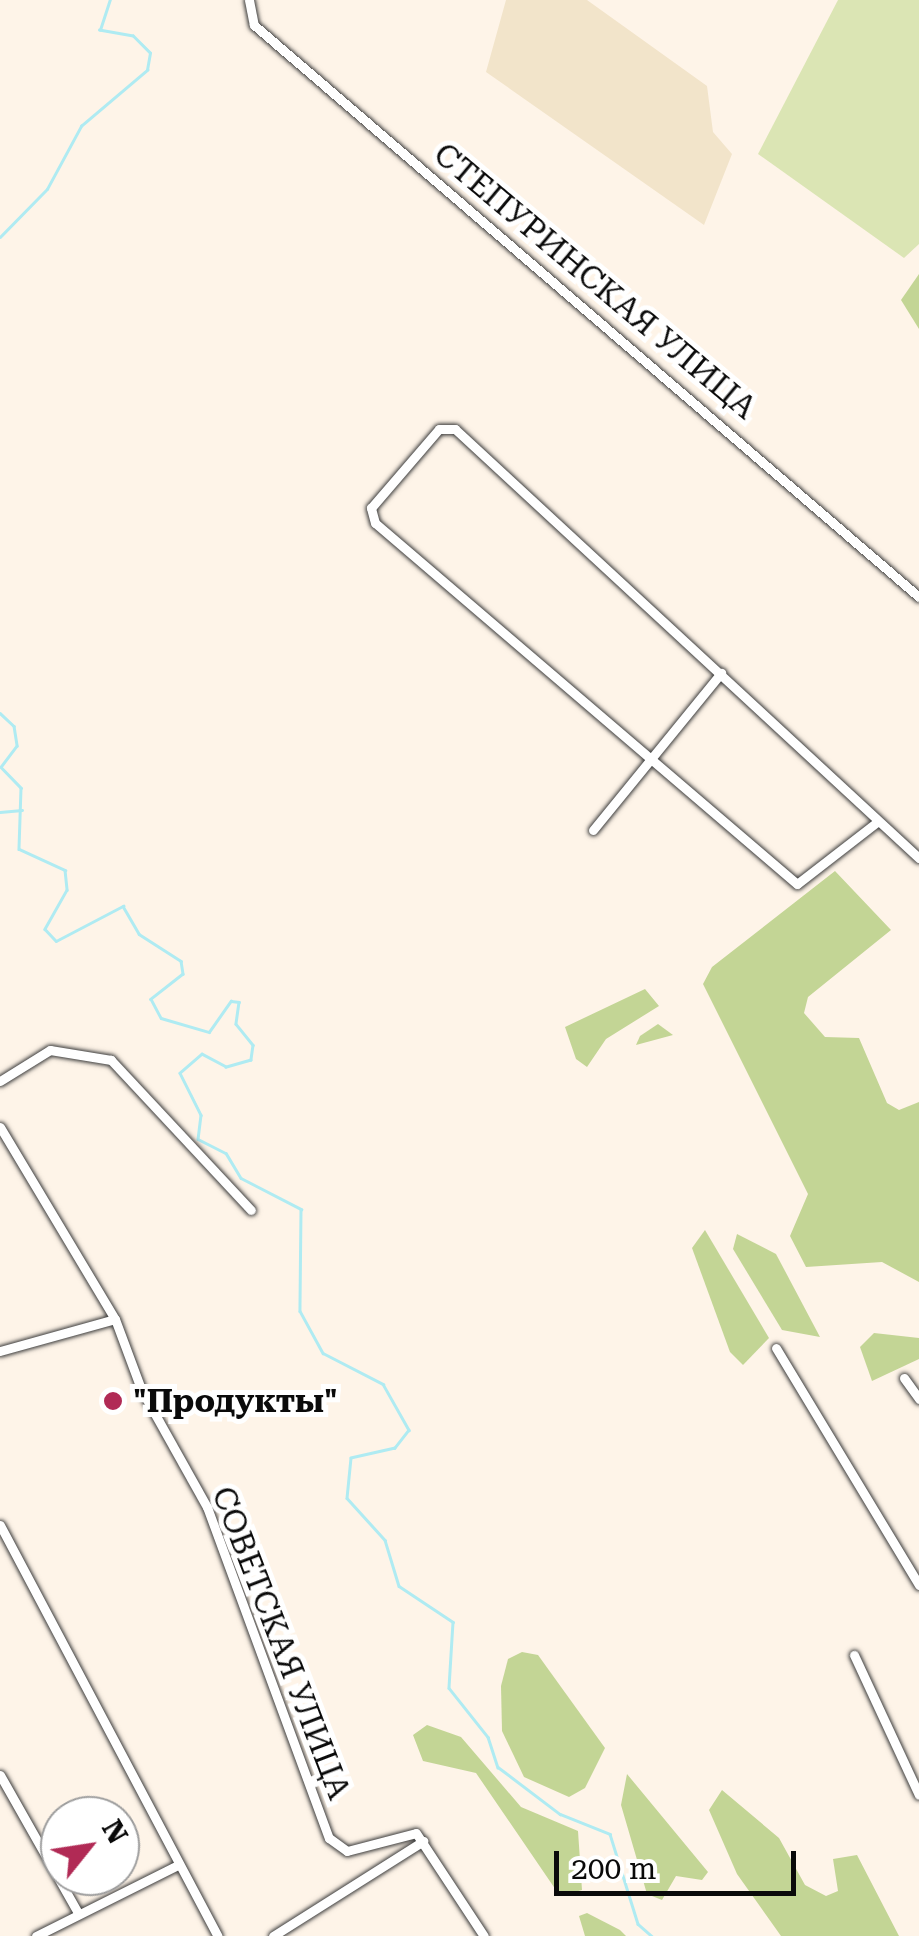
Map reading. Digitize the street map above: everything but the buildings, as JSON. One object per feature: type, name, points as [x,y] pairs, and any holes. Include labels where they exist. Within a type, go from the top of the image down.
[{"type":"street","name":"СТЕПУРИНСКАЯ УЛИЦА","points":[[249,0],[254,25],[919,597]]},
{"type":"street","points":[[877,822],[798,884],[375,522],[371,508],[452,427],[919,858]]},
{"type":"street","points":[[593,830],[653,761],[721,672]]},
{"type":"street","points":[[0,1081],[50,1050],[112,1060],[251,1210]]},
{"type":"street","name":"СОВЕТСКАЯ УЛИЦА","points":[[0,1127],[115,1319],[141,1389],[207,1507],[329,1838],[347,1851],[416,1834],[423,1840]]},
{"type":"street","points":[[0,1351],[115,1319]]},
{"type":"street","points":[[776,1348],[919,1585]]},
{"type":"street","points":[[904,1378],[919,1400]]},
{"type":"street","points":[[0,1525],[140,1774],[178,1849],[176,1866],[218,1936]]},
{"type":"street","points":[[854,1656],[919,1795]]},
{"type":"street","points":[[0,1775],[78,1913]]},
{"type":"street","points":[[273,1936],[423,1840],[484,1936]]},
{"type":"street","points":[[36,1936],[176,1866]]},
{"type":"shaded area","points":[[506,0],[587,0],[707,86],[713,132],[732,154],[704,225],[486,72]]},
{"type":"green space","points":[[838,0],[919,0],[919,244],[904,258],[758,154]]},
{"type":"green space","points":[[919,274],[919,329],[901,300]]},
{"type":"green space","points":[[835,871],[891,930],[808,997],[804,1013],[825,1037],[859,1038],[887,1103],[899,1110],[919,1102],[919,1282],[882,1262],[806,1267],[790,1236],[808,1194],[703,984],[712,967]]},
{"type":"green space","points":[[645,989],[659,1006],[606,1039],[587,1067],[576,1059],[565,1027]]},
{"type":"green space","points":[[658,1024],[673,1035],[636,1045],[640,1036]]},
{"type":"green space","points":[[705,1230],[769,1338],[743,1365],[730,1352],[692,1248]]},
{"type":"green space","points":[[737,1234],[776,1254],[820,1337],[782,1330],[733,1249]]},
{"type":"green space","points":[[874,1333],[919,1338],[919,1359],[872,1381],[860,1347]]},
{"type":"green space","points":[[522,1652],[538,1655],[605,1748],[585,1788],[569,1797],[524,1777],[502,1731],[501,1686],[508,1659]]},
{"type":"green space","points":[[427,1725],[461,1737],[521,1807],[578,1831],[582,1890],[560,1896],[476,1773],[423,1761],[413,1735]]},
{"type":"green space","points":[[627,1774],[708,1872],[702,1880],[676,1876],[662,1900],[647,1894],[621,1805]]},
{"type":"green space","points":[[722,1790],[779,1838],[805,1885],[826,1896],[838,1891],[833,1859],[857,1855],[899,1936],[781,1936],[737,1874],[709,1810]]},
{"type":"green space","points":[[587,1913],[626,1936],[585,1936],[579,1916]]},
{"type":"waterway","points":[[0,237],[47,189],[81,126],[147,70],[150,53],[133,36],[100,30],[110,0]]},
{"type":"waterway","points":[[0,713],[14,726],[17,746],[1,767],[21,788],[19,849],[65,870],[67,890],[45,929],[56,941],[123,906],[139,934],[181,961],[183,974],[151,999],[161,1018],[209,1032],[231,1001],[239,1002],[236,1024],[253,1045],[251,1060],[226,1067],[202,1054],[180,1073],[201,1115],[198,1139],[226,1153],[241,1178],[301,1209],[300,1311],[323,1353],[383,1384],[409,1430],[395,1448],[351,1458],[347,1498],[385,1540],[399,1586],[453,1622],[449,1688],[488,1737],[498,1767],[560,1814],[610,1834],[638,1924],[652,1936]]},
{"type":"waterway","points":[[0,812],[22,810]]},
{"type":"place","name":"\"Продукты\"","points":[[113,1401]]}]
